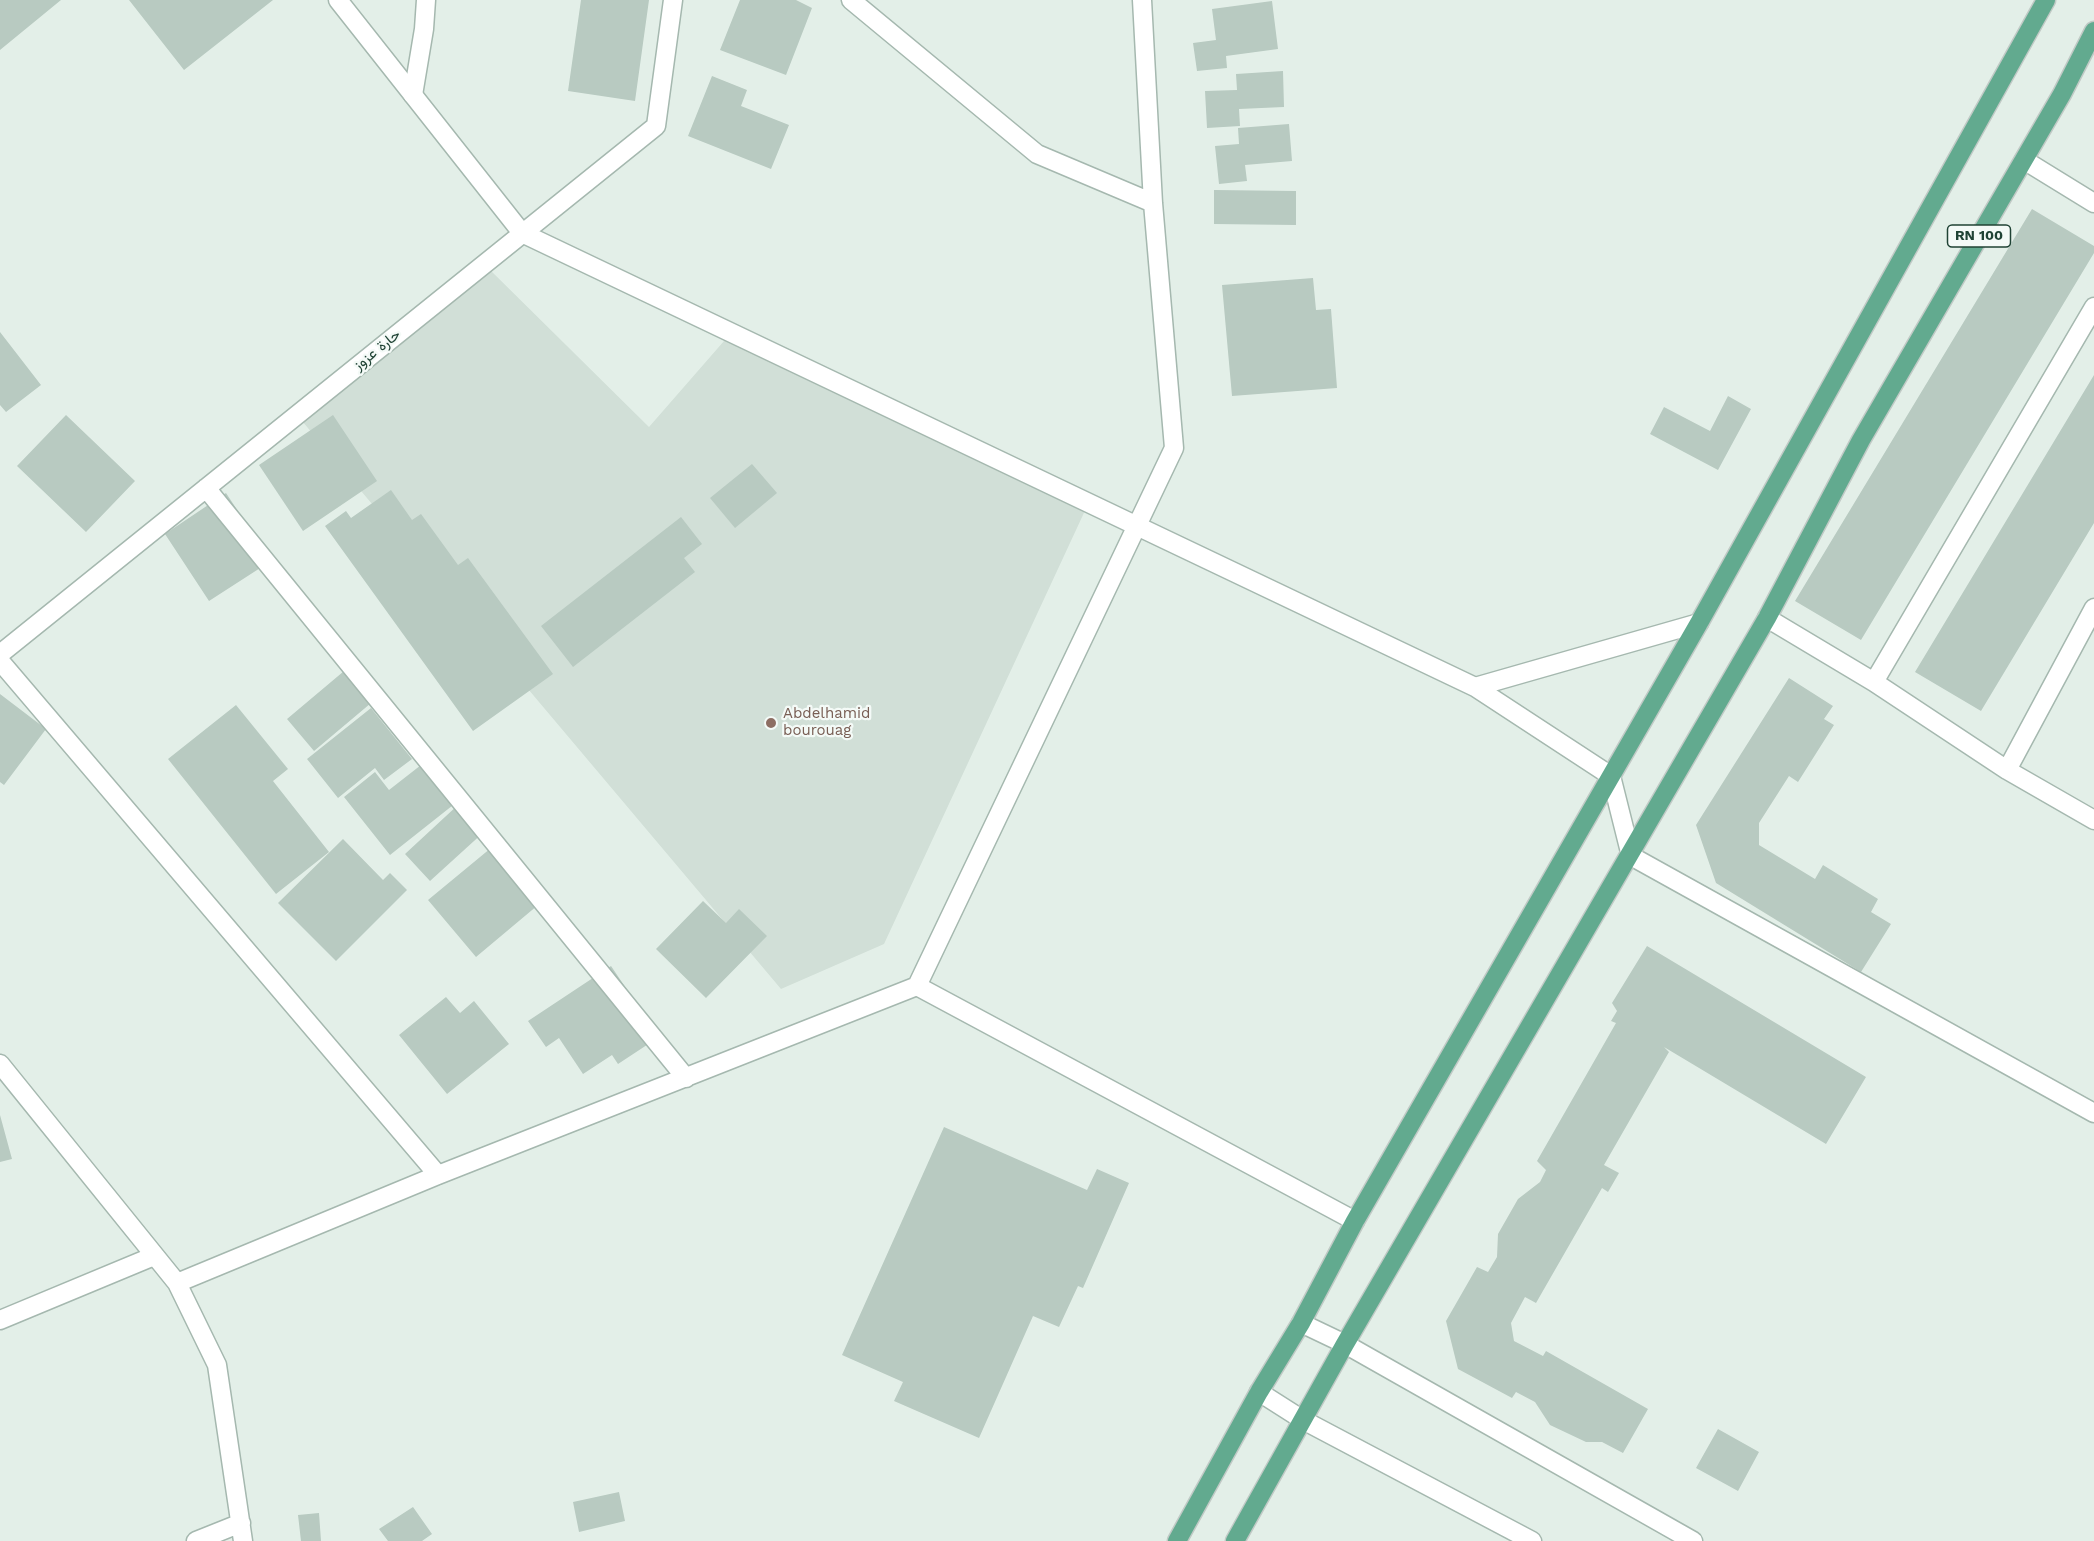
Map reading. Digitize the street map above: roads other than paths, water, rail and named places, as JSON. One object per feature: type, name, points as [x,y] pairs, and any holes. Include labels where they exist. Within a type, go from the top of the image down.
[{"type":"main road","points":[[1177,1541],[1259,1392],[1301,1323],[1355,1221],[1698,622],[2046,0]]},
{"type":"main road","name":"RN 100","points":[[1767,618],[1861,440],[2062,94],[2094,31]]},
{"type":"main road","points":[[1235,1541],[1345,1344],[1767,618]]},
{"type":"street","points":[[338,0],[522,233],[1475,687],[1611,776],[1631,855],[2094,1113]]},
{"type":"street","points":[[413,95],[426,0]]},
{"type":"street","name":"حارة عزوز","points":[[0,654],[656,126],[674,0]]},
{"type":"street","points":[[851,0],[1037,154],[1153,203]]},
{"type":"street","points":[[177,1283],[438,1175],[917,986],[1174,448],[1153,203],[1142,0]]},
{"type":"street","points":[[2024,160],[2094,203]]},
{"type":"street","points":[[1874,681],[2094,307]]},
{"type":"street","points":[[206,488],[686,1078]]},
{"type":"street","points":[[2007,770],[2094,608]]},
{"type":"street","points":[[1767,618],[1874,681],[2007,770],[2094,820]]},
{"type":"street","points":[[1475,687],[1698,622]]},
{"type":"street","points":[[0,661],[438,1175]]},
{"type":"street","points":[[917,986],[1355,1221]]},
{"type":"street","points":[[0,1064],[177,1283],[217,1365],[242,1532],[196,1541]]},
{"type":"street","points":[[0,1320],[154,1256]]},
{"type":"street","points":[[1301,1323],[1345,1344],[1693,1541]]},
{"type":"street","points":[[1259,1392],[1303,1420],[1532,1541]]},
{"type":"place","name":"Abdelhamid bourouag","points":[[771,723]]}]
